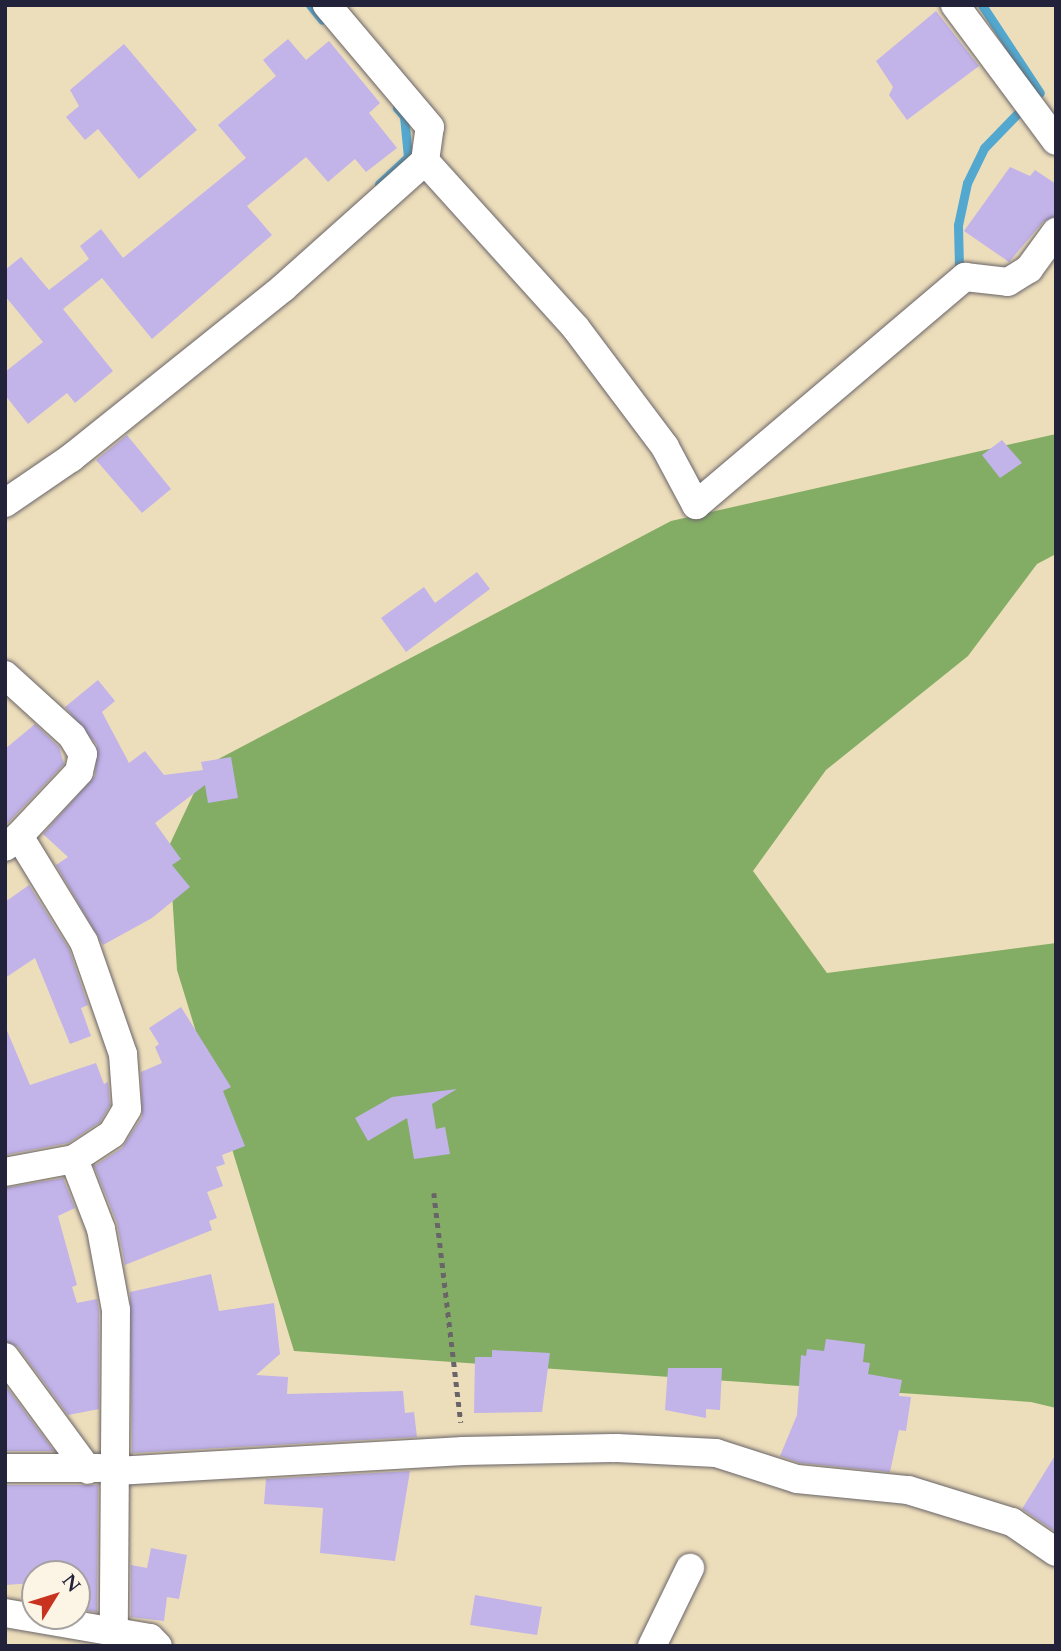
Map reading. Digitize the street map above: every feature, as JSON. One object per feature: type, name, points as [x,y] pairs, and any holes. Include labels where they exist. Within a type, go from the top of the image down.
[{"type":"street","points":[[5,502],[71,458],[273,296],[425,161],[430,127],[327,5]]},
{"type":"street","points":[[955,5],[1056,141]]},
{"type":"street","points":[[425,161],[575,327],[665,447],[696,505],[965,277],[1008,282],[1029,269],[1056,232]]},
{"type":"street","points":[[5,675],[72,736],[83,754],[79,772],[12,841],[84,942],[123,1054],[127,1109],[112,1134],[74,1159],[5,1172]]},
{"type":"street","points":[[74,1159],[101,1230],[116,1310],[114,1631]]},
{"type":"street","points":[[5,1357],[88,1470]]},
{"type":"street","points":[[5,1468],[88,1470],[463,1451],[617,1448],[716,1453],[797,1479],[908,1490],[1012,1522],[1056,1552]]},
{"type":"street","points":[[652,1646],[690,1568]]},
{"type":"street","points":[[5,1613],[150,1638],[158,1646]]},
{"type":"path","points":[[434,1193],[458,1391]]},
{"type":"green space","points":[[1056,434],[1056,554],[1037,564],[968,656],[826,770],[753,871],[827,973],[1056,943],[1056,1408],[1031,1402],[294,1351],[177,970],[169,846],[207,765],[671,521]]},
{"type":"building","points":[[936,11],[979,66],[907,120],[889,95],[893,87],[876,61]]},
{"type":"building","points":[[288,39],[306,60],[329,41],[380,103],[369,113],[397,148],[366,172],[355,159],[328,182],[306,157],[247,206],[272,235],[152,339],[102,278],[63,309],[113,371],[75,403],[67,393],[28,424],[5,395],[5,372],[43,342],[5,296],[5,270],[21,257],[49,290],[89,259],[80,246],[101,229],[123,258],[246,158],[218,125],[276,76],[263,60]]},
{"type":"building","points":[[124,44],[197,130],[139,179],[98,129],[85,140],[66,117],[79,106],[70,90]]},
{"type":"building","points":[[1010,167],[1030,176],[1035,170],[1056,184],[1056,216],[1043,222],[1009,262],[964,231]]},
{"type":"building","points":[[127,435],[171,489],[142,513],[96,460]]},
{"type":"building","points":[[1002,440],[1022,463],[1000,478],[982,455]]},
{"type":"building","points":[[477,572],[490,589],[406,652],[381,618],[424,587],[435,603]]},
{"type":"building","points":[[98,680],[115,701],[102,712],[129,763],[145,751],[164,775],[203,770],[201,762],[231,757],[238,798],[208,803],[205,785],[155,823],[181,859],[172,865],[190,887],[152,918],[103,945],[56,865],[68,857],[43,834],[95,776],[97,745],[65,707]]},
{"type":"building","points":[[35,724],[59,747],[64,764],[5,826],[5,749]]},
{"type":"building","points":[[29,885],[69,949],[88,1005],[81,1008],[91,1036],[70,1044],[35,958],[5,978],[5,902]]},
{"type":"building","points":[[181,1007],[231,1087],[223,1091],[245,1146],[222,1155],[225,1164],[216,1167],[223,1186],[207,1192],[217,1218],[209,1221],[212,1230],[125,1265],[117,1223],[94,1166],[122,1148],[142,1117],[141,1072],[162,1063],[155,1047],[159,1044],[149,1028]]},
{"type":"building","points":[[5,1026],[30,1085],[96,1063],[104,1084],[108,1082],[110,1105],[100,1122],[68,1143],[5,1155]]},
{"type":"building","points":[[457,1089],[432,1104],[436,1129],[445,1127],[450,1154],[414,1159],[407,1118],[368,1141],[355,1118],[392,1097]]},
{"type":"building","points":[[63,1178],[75,1208],[58,1216],[77,1285],[72,1287],[77,1303],[97,1299],[99,1311],[99,1409],[68,1415],[18,1347],[5,1341],[5,1188]]},
{"type":"building","points":[[211,1274],[219,1311],[274,1303],[280,1354],[256,1375],[288,1377],[287,1394],[403,1391],[405,1413],[414,1412],[417,1437],[132,1453],[130,1292]]},
{"type":"building","points":[[826,1339],[865,1344],[863,1362],[870,1363],[868,1374],[902,1380],[899,1396],[911,1397],[906,1431],[899,1430],[890,1472],[800,1463],[780,1456],[797,1415],[801,1355],[806,1356],[807,1349],[824,1351]]},
{"type":"building","points":[[492,1350],[550,1353],[542,1412],[474,1413],[475,1357],[492,1357]]},
{"type":"building","points":[[668,1368],[722,1368],[720,1410],[706,1409],[706,1418],[665,1410]]},
{"type":"building","points":[[5,1385],[54,1451],[5,1451]]},
{"type":"building","points":[[1056,1454],[1056,1532],[1022,1509]]},
{"type":"building","points":[[410,1471],[395,1561],[320,1553],[323,1508],[264,1504],[266,1479]]},
{"type":"building","points":[[5,1485],[98,1485],[97,1612],[91,1611],[91,1560],[21,1560],[21,1584],[5,1585]]},
{"type":"building","points":[[151,1548],[187,1555],[179,1599],[167,1597],[164,1621],[131,1617],[131,1565],[147,1568]]},
{"type":"building","points":[[475,1595],[542,1607],[537,1635],[470,1625]]},
{"type":"waterway","points":[[310,5],[322,20]]},
{"type":"waterway","points":[[982,5],[1040,93]]},
{"type":"waterway","points":[[379,184],[408,157],[404,116],[397,108]]},
{"type":"waterway","points":[[959,267],[958,225],[967,183],[984,148],[1017,114]]}]
